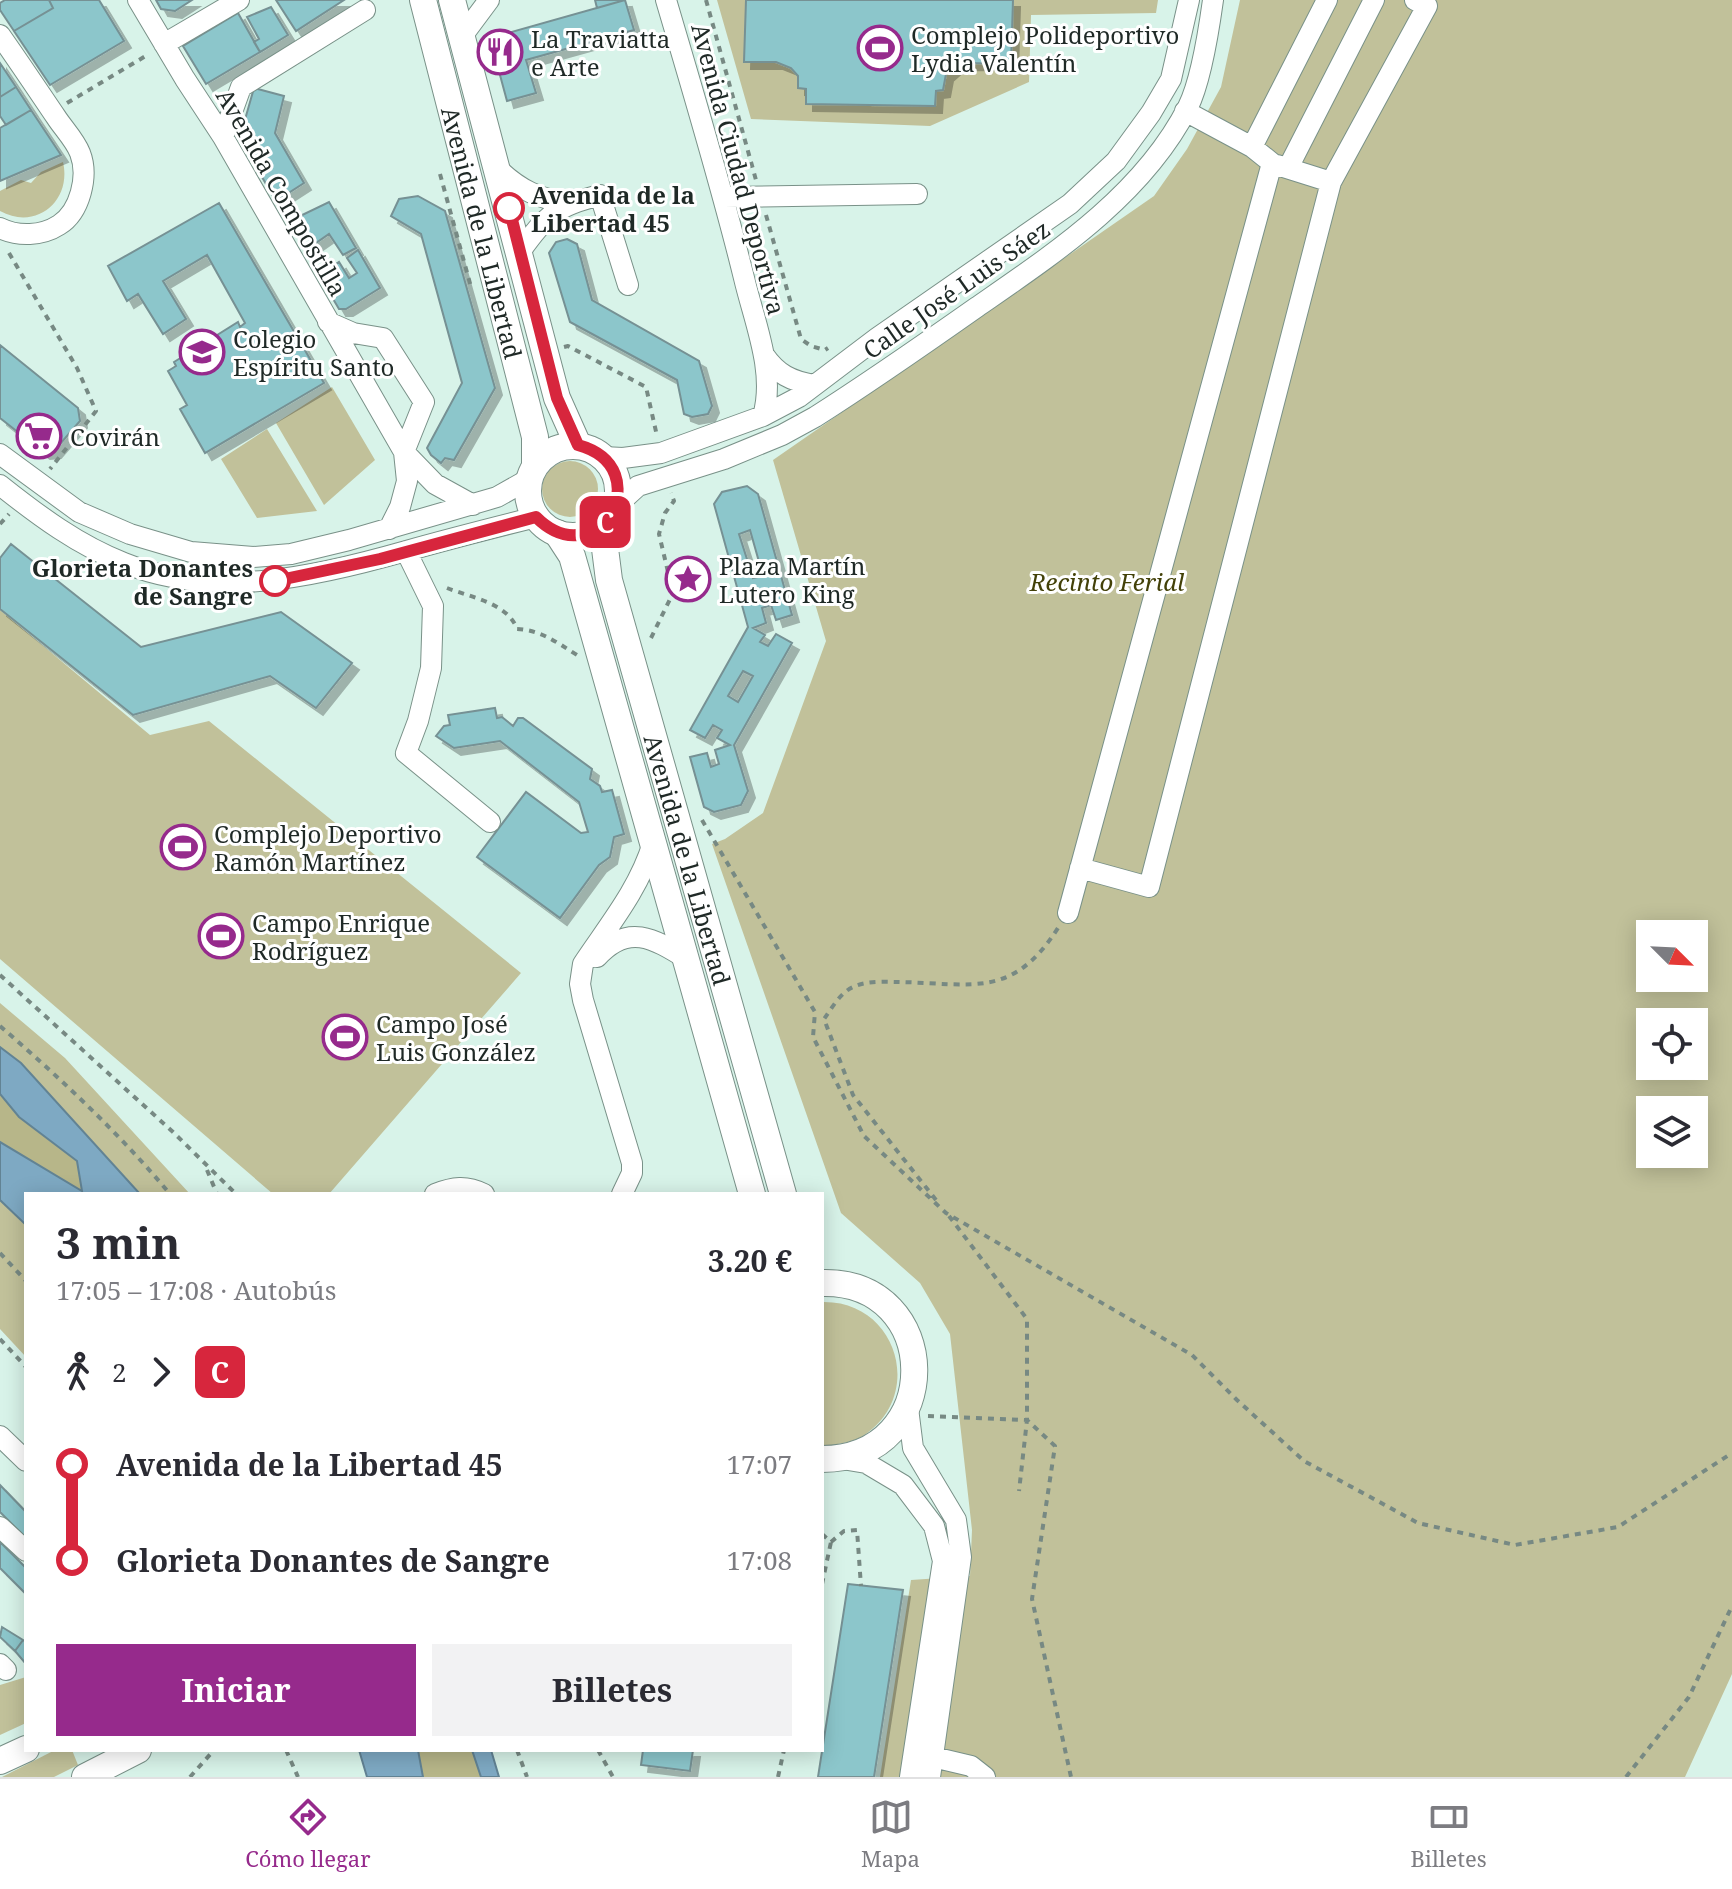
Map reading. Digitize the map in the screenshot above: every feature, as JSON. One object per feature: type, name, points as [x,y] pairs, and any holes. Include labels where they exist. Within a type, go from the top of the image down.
[{"type":"main road","name":"Avenida de la Libertad","points":[[423,0],[532,423],[535,437],[532,472]]},
{"type":"main road","name":"Avenida de la Libertad","points":[[452,0],[557,398],[578,445]]},
{"type":"main road","points":[[578,445],[592,449],[612,468],[618,494],[608,516],[580,535],[546,525],[528,499],[532,472],[554,450],[578,445]]},
{"type":"main road","name":"Avenida de la Libertad","points":[[608,516],[609,580],[782,1192]]},
{"type":"main road","name":"Avenida de la Libertad","points":[[546,525],[572,556],[751,1192]]},
{"type":"main road","points":[[826,1278],[870,1294],[888,1306],[910,1339],[916,1369],[915,1412],[878,1444],[854,1455],[830,1459]]},
{"type":"main road","points":[[0,1761],[24,1750]]},
{"type":"main road","points":[[85,1777],[134,1752]]},
{"type":"street","name":"Avenida Compostilla","points":[[138,0],[223,137],[404,452],[435,484],[473,505]]},
{"type":"street","points":[[164,44],[239,0]]},
{"type":"street","points":[[463,35],[489,0]]},
{"type":"street","name":"Avenida Ciudad Deportiva","points":[[666,0],[724,197],[762,352],[767,401],[763,416]]},
{"type":"street","name":"Calle José Luis Sáez","points":[[603,457],[661,453],[763,416],[799,397],[1070,204],[1116,161],[1171,79],[1189,0]]},
{"type":"street","name":"Calle José Luis Sáez","points":[[608,516],[638,486],[724,459],[782,435],[815,417],[1058,251],[1135,181],[1185,111],[1201,63],[1213,0]]},
{"type":"street","points":[[1252,147],[1327,0]]},
{"type":"street","points":[[1068,913],[1280,166],[1374,0]]},
{"type":"street","points":[[1080,868],[1149,887],[1331,182],[1427,6],[1415,0]]},
{"type":"street","points":[[223,137],[241,87],[365,10]]},
{"type":"street","points":[[0,35],[79,152],[82,164],[81,193],[71,214],[60,224],[43,233],[10,233],[0,228]]},
{"type":"street","points":[[1185,111],[1252,147],[1280,166],[1331,182]]},
{"type":"street","points":[[498,169],[514,185],[537,197],[569,203]]},
{"type":"street","points":[[724,197],[917,194]]},
{"type":"street","points":[[520,252],[541,222],[569,203],[600,195],[628,285]]},
{"type":"street","points":[[328,322],[353,333],[383,338],[424,402],[404,452],[407,481],[400,507],[389,529]]},
{"type":"street","name":"Avenida Ciudad Deportiva","points":[[762,352],[772,367],[791,381],[814,385]]},
{"type":"street","points":[[0,454],[79,512],[130,534],[191,552],[253,557],[291,554],[473,505],[497,497],[532,472]]},
{"type":"street","points":[[0,485],[55,528],[124,563],[171,578],[214,583],[275,581],[406,551],[546,525]]},
{"type":"street","points":[[406,551],[433,606],[431,668],[418,721],[406,753],[490,822]]},
{"type":"street","points":[[623,1192],[632,1173],[632,1163],[580,984],[583,964],[631,895],[646,868],[654,840]]},
{"type":"street","points":[[582,994],[596,958],[619,939],[644,937],[687,959]]},
{"type":"street","points":[[441,1192],[457,1187],[479,1192]]},
{"type":"street","points":[[910,1777],[925,1762],[961,1557],[956,1520],[913,1448],[915,1412]]},
{"type":"street","points":[[0,1436],[24,1459]]},
{"type":"street","points":[[830,1459],[866,1463],[890,1475],[916,1499],[934,1526],[943,1561],[925,1762]]},
{"type":"street","points":[[0,1527],[24,1549]]},
{"type":"street","points":[[925,1762],[971,1766],[985,1777]]},
{"type":"path","points":[[52,111],[164,44]]},
{"type":"path","points":[[8,251],[77,368],[96,411],[51,467]]},
{"type":"path","points":[[568,346],[646,387],[661,453]]},
{"type":"path","points":[[651,638],[673,593],[659,534],[665,513],[674,501],[663,476]]},
{"type":"path","points":[[426,592],[444,587],[493,605],[513,618],[517,629],[543,634],[579,656]]},
{"type":"path","points":[[697,811],[815,1012],[813,1037],[864,1136],[946,1213],[1192,1355],[1304,1461],[1418,1523],[1515,1545],[1618,1527],[1732,1453]]},
{"type":"path","points":[[1019,1491],[1027,1420],[1027,1319],[853,1095],[824,1019],[836,1001],[852,987],[878,981],[980,984],[1017,974],[1044,950],[1068,913]]},
{"type":"path","points":[[0,975],[173,1132],[234,1192]]},
{"type":"path","points":[[0,1026],[66,1085],[143,1161],[168,1192]]},
{"type":"path","points":[[205,1166],[216,1192]]},
{"type":"path","points":[[0,1253],[24,1279]]},
{"type":"path","points":[[0,1339],[24,1365]]},
{"type":"path","points":[[915,1412],[1027,1420],[1055,1446],[1032,1599],[1071,1777]]},
{"type":"path","points":[[824,1575],[831,1542],[844,1531],[857,1530],[861,1586]]},
{"type":"path","points":[[824,1536],[831,1542]]},
{"type":"path","points":[[1626,1777],[1689,1697],[1732,1606]]},
{"type":"path","points":[[190,1777],[212,1752]]},
{"type":"path","points":[[287,1752],[298,1777]]},
{"type":"path","points":[[518,1752],[527,1777]]},
{"type":"path","points":[[599,1752],[613,1777]]},
{"type":"path","points":[[778,1777],[784,1752]]},
{"type":"green space","name":"Complejo Polideportivo Lydia Valentín","points":[[717,0],[1158,0],[1156,13],[1031,15],[1029,82],[930,126],[751,119]]},
{"type":"green space","name":"Recinto Ferial","points":[[1240,0],[1732,0],[1732,1674],[1685,1777],[880,1777],[911,1580],[970,1576],[972,1530],[950,1334],[920,1283],[841,1213],[712,844],[725,839],[763,813],[826,641],[773,460],[1154,196],[1187,149],[1221,87]]},
{"type":"green space","points":[[63,162],[62,189],[48,209],[26,217],[0,211],[0,191],[21,180],[31,183],[41,172]]},
{"type":"green space","points":[[332,387],[375,460],[324,505],[276,423]]},
{"type":"green space","points":[[267,429],[317,511],[257,518],[221,459]]},
{"type":"green space","points":[[570,461],[590,469],[598,489],[590,509],[570,517],[550,509],[542,489],[550,469]]},
{"type":"green space","name":"Complejo Deportivo Ramón Martínez","points":[[0,610],[150,735],[209,721],[521,973],[331,1192],[271,1192],[0,959]]},
{"type":"green space","points":[[0,1003],[65,1058],[188,1192],[138,1192],[21,1063],[0,1047]]},
{"type":"green space","points":[[0,1200],[24,1223],[24,1355],[0,1329]]},
{"type":"green space","points":[[824,1302],[848,1306],[869,1316],[885,1333],[894,1353],[897,1375],[894,1397],[882,1418],[863,1436],[824,1447]]},
{"type":"green space","points":[[24,1678],[24,1724],[0,1735],[0,1685]]},
{"type":"green space","points":[[51,1752],[73,1752],[78,1765],[54,1777],[2,1777]]},
{"type":"shaded area","points":[[0,1094],[19,1117],[77,1161],[82,1192],[80,1192],[0,1142]]},
{"type":"shaded area","points":[[418,1752],[473,1752],[481,1777],[423,1777]]},
{"type":"water","points":[[0,1047],[21,1063],[138,1192],[24,1192],[24,1223],[0,1200],[0,1142],[82,1191],[77,1161],[19,1117],[0,1094]]},
{"type":"water","points":[[360,1752],[418,1752],[423,1777],[367,1777]]},
{"type":"water","points":[[473,1752],[492,1752],[499,1777],[481,1777]]},
{"type":"building","points":[[5,0],[49,0],[53,8],[14,31],[0,10],[0,3]]},
{"type":"building","points":[[49,0],[99,0],[124,41],[50,85],[14,31],[53,8]]},
{"type":"building","points":[[156,0],[192,0],[175,11],[161,9]]},
{"type":"building","points":[[276,0],[344,0],[296,31]]},
{"type":"building","points":[[595,0],[625,0],[597,8]]},
{"type":"building","points":[[625,0],[634,30],[526,60],[536,93],[507,101],[490,38]]},
{"type":"building","name":"Complejo Polideportivo Lydia Valentín","points":[[746,0],[1013,0],[1011,64],[967,63],[954,67],[946,74],[943,90],[936,91],[935,106],[806,104],[806,89],[798,88],[798,76],[791,68],[776,62],[744,62]]},
{"type":"building","points":[[271,7],[288,35],[260,52],[254,42],[259,39],[247,17]]},
{"type":"building","points":[[238,13],[260,52],[206,84],[183,46]]},
{"type":"building","points":[[0,63],[16,87],[0,97]]},
{"type":"building","points":[[16,87],[31,110],[6,125],[0,116],[0,97]]},
{"type":"building","points":[[254,88],[284,96],[275,133],[304,183],[276,201],[242,143]]},
{"type":"building","points":[[31,110],[61,155],[0,181],[0,128]]},
{"type":"building","points":[[418,196],[445,211],[495,388],[454,460],[445,458],[441,463],[427,448],[462,383],[421,234],[391,216],[399,199]]},
{"type":"building","points":[[329,202],[356,248],[343,255],[329,234],[313,245],[296,218]]},
{"type":"building","points":[[219,203],[324,383],[205,453],[180,409],[187,405],[168,371],[176,366],[174,362],[238,322],[240,327],[245,323],[207,255],[163,281],[186,319],[163,334],[138,294],[127,301],[108,266]]},
{"type":"building","points":[[567,239],[577,244],[592,300],[699,361],[712,406],[708,414],[692,417],[684,414],[677,380],[570,322],[549,253],[556,242]]},
{"type":"building","points":[[358,250],[380,288],[346,309],[339,309],[319,275],[339,262],[349,278],[357,273],[347,258]]},
{"type":"building","points":[[0,345],[78,408],[80,421],[54,451],[43,452],[0,418]]},
{"type":"building","points":[[747,486],[758,494],[792,615],[776,620],[771,605],[762,608],[766,623],[753,628],[765,635],[760,642],[768,646],[776,634],[792,643],[734,745],[748,791],[741,805],[714,812],[704,807],[690,757],[707,753],[711,767],[719,764],[715,750],[730,745],[717,738],[722,730],[713,725],[705,738],[690,730],[748,627],[714,504],[722,492]],"holes":[[[750,530],[763,576],[753,578],[739,534]],[[743,671],[753,676],[738,702],[728,696]]]},
{"type":"building","points":[[11,544],[141,647],[281,612],[352,663],[316,708],[270,676],[133,715],[0,609],[0,558]]},
{"type":"building","points":[[495,708],[497,718],[502,717],[513,726],[518,718],[523,718],[592,769],[590,779],[600,786],[602,792],[612,790],[624,834],[614,837],[610,857],[599,865],[560,918],[477,857],[526,792],[581,833],[588,832],[579,802],[500,741],[454,748],[436,736],[444,726],[450,725],[448,715]]},
{"type":"building","points":[[0,1485],[24,1510],[24,1536],[0,1512]]},
{"type":"building","points":[[0,1542],[24,1566],[24,1592],[0,1568]]},
{"type":"building","points":[[848,1584],[903,1590],[874,1777],[818,1777]]},
{"type":"building","points":[[2,1627],[23,1640],[15,1651],[0,1637]]},
{"type":"building","points":[[24,1641],[24,1662],[15,1651]]},
{"type":"building","points":[[643,1752],[693,1752],[690,1771],[641,1765]]},
{"type":"bus line","name":"C","points":[[275,581],[380,559],[536,517],[545,527],[568,536],[592,532],[610,517],[618,494],[617,480],[603,457],[592,449],[578,445],[557,398],[509,208]]},
{"type":"place","name":"Complejo Polideportivo Lydia Valentín","points":[[880,48]]},
{"type":"place","name":"La Traviatta e Arte","points":[[500,52]]},
{"type":"place","name":"Avenida de la Libertad 45","points":[[509,208]]},
{"type":"place","name":"Colegio Espíritu Santo","points":[[202,352]]},
{"type":"place","name":"Covirán","points":[[39,436]]},
{"type":"place","name":"Plaza Martín Lutero King","points":[[688,579]]},
{"type":"place","name":"Glorieta Donantes de Sangre","points":[[275,581]]},
{"type":"place","name":"Complejo Deportivo Ramón Martínez","points":[[183,847]]},
{"type":"place","name":"Campo Enrique Rodríguez","points":[[221,936]]},
{"type":"place","name":"Campo José Luis González","points":[[345,1037]]}]
